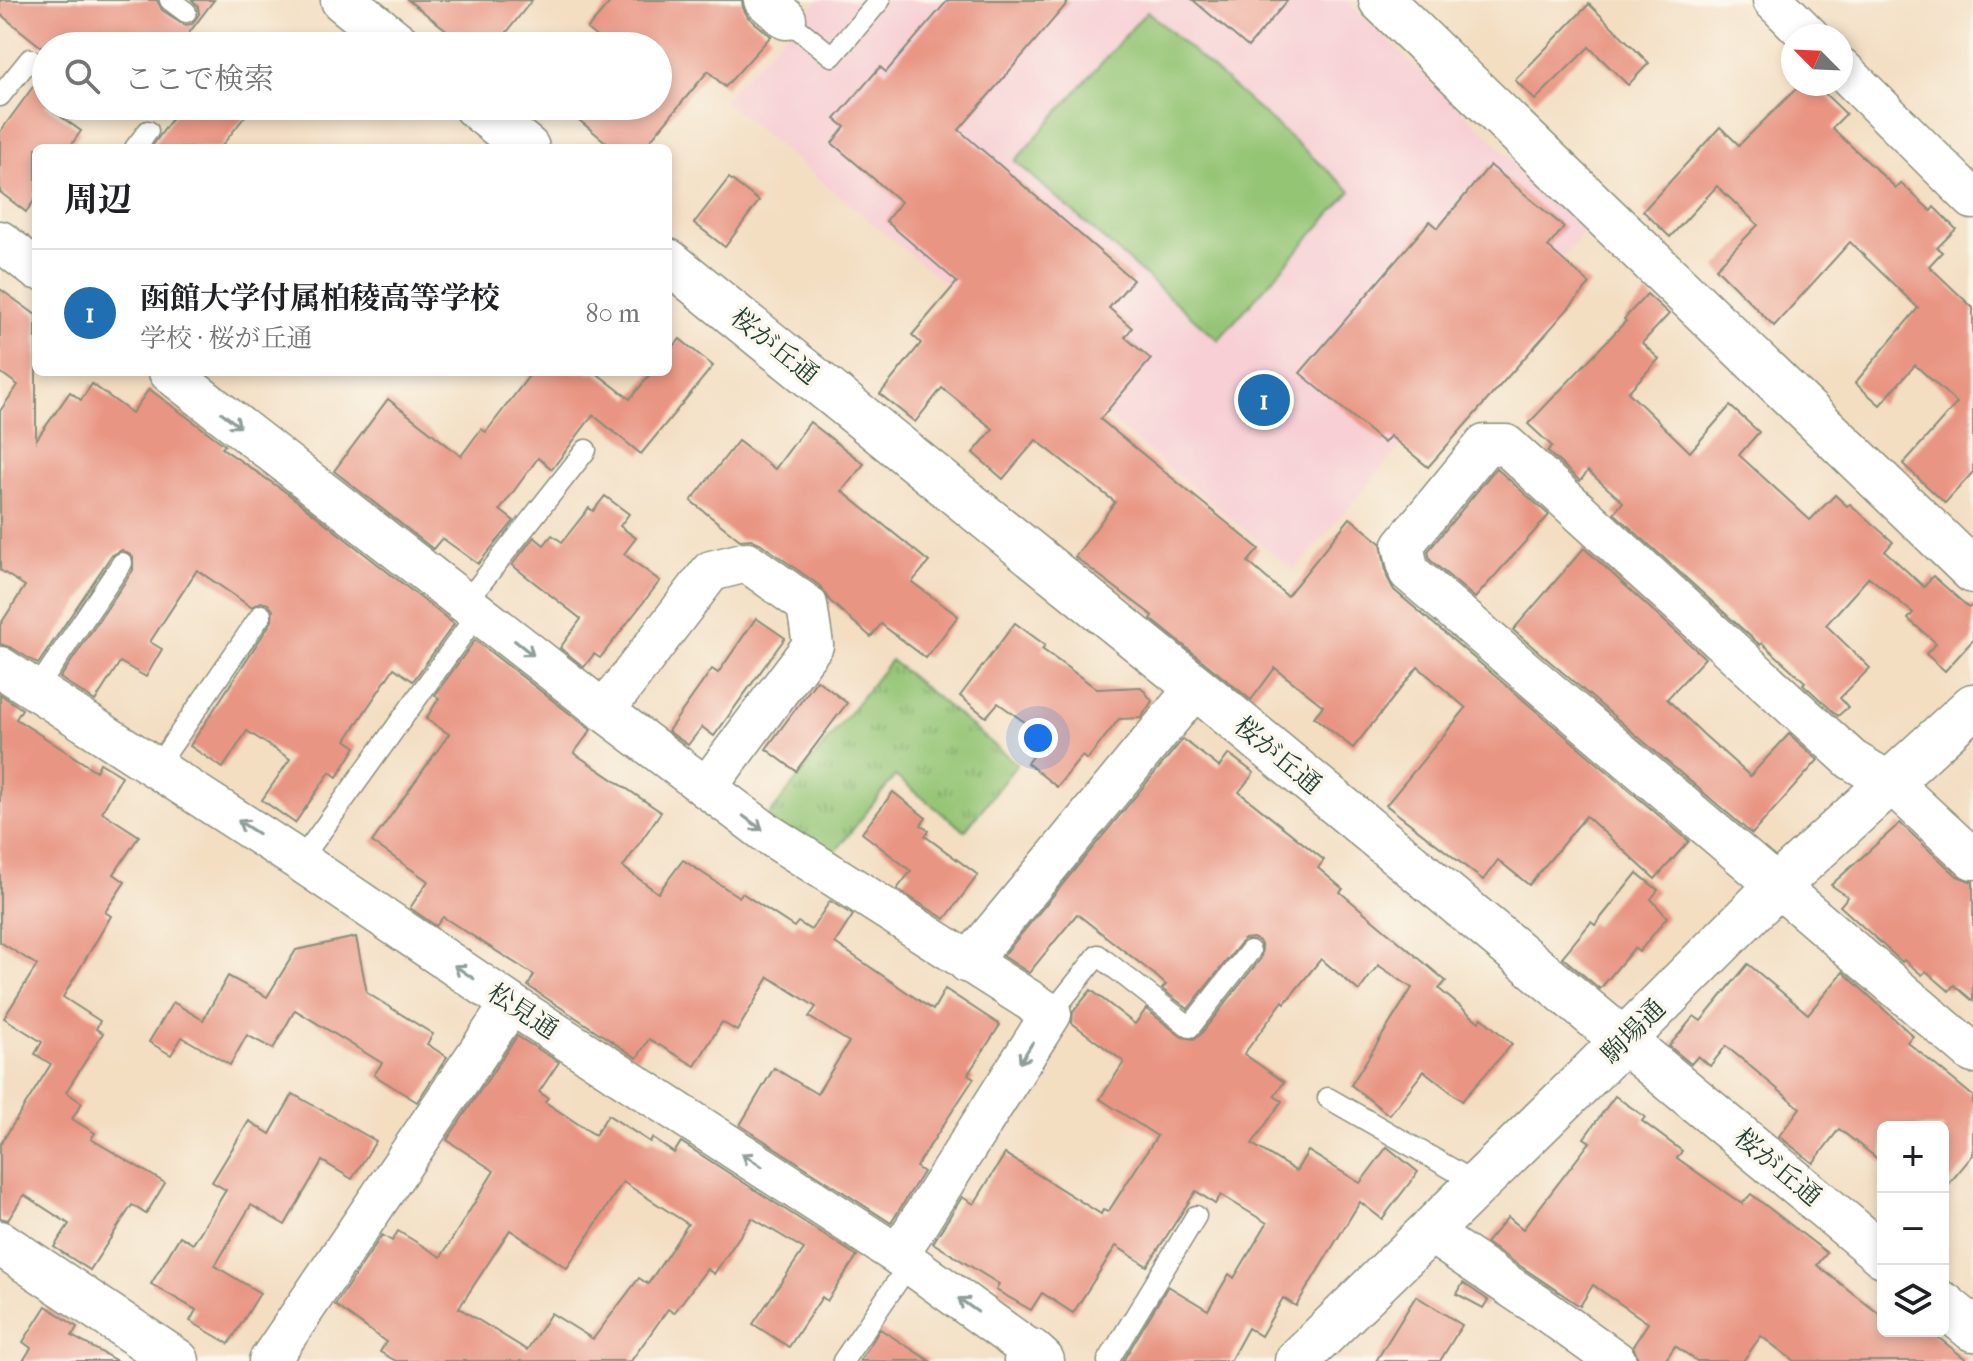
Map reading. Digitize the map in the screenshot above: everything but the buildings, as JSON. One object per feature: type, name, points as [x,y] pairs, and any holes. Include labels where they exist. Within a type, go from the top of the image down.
[{"type":"street","points":[[343,0],[383,32]]},
{"type":"street","points":[[1381,0],[1973,571]]},
{"type":"street","points":[[1773,0],[1797,24]]},
{"type":"street","points":[[1853,80],[1973,199]]},
{"type":"street","points":[[492,120],[522,144]]},
{"type":"street","points":[[0,241],[32,266]]},
{"type":"street","name":"桜が丘通","points":[[672,264],[1196,687],[1877,1250]]},
{"type":"street","points":[[176,376],[604,711],[768,834],[1051,1014],[904,1259]]},
{"type":"street","points":[[1973,859],[1891,783],[1852,760],[1506,445],[1485,445],[1403,545],[1409,572],[1973,1053]]},
{"type":"street","points":[[604,711],[711,571],[747,562],[807,605],[813,645],[706,788]]},
{"type":"street","name":"松見通","points":[[0,667],[904,1259],[1032,1358]]},
{"type":"street","points":[[968,963],[1196,687]]},
{"type":"street","name":"駒場通","points":[[1297,1361],[1776,887],[1973,706]]},
{"type":"street","points":[[269,1361],[511,1004]]},
{"type":"street","points":[[1429,1232],[1616,1361]]},
{"type":"street","points":[[0,1243],[177,1361]]},
{"type":"street","points":[[1949,1309],[1973,1329]]},
{"type":"lane","points":[[775,10],[832,56],[880,0]]},
{"type":"lane","points":[[0,96],[30,59]]},
{"type":"lane","points":[[138,144],[148,131]]},
{"type":"lane","points":[[300,861],[472,607],[586,450]]},
{"type":"lane","points":[[36,690],[122,563]]},
{"type":"lane","points":[[156,768],[261,615]]},
{"type":"lane","points":[[1051,1014],[1098,955],[1190,1027],[1250,951]]},
{"type":"lane","points":[[1328,1098],[1478,1184]]},
{"type":"lane","points":[[1108,1361],[1196,1216]]},
{"type":"lane","points":[[843,1361],[904,1259]]},
{"type":"shaded area","points":[[818,0],[1346,0],[1586,230],[1294,571],[723,100]]},
{"type":"green space","points":[[1147,11],[1351,191],[1218,340],[1015,161]]},
{"type":"green space","points":[[891,660],[1017,764],[965,831],[895,776],[829,860],[767,818]]},
{"type":"place","name":"函館大学付属柏稜高等学校","points":[[1264,400]]}]
